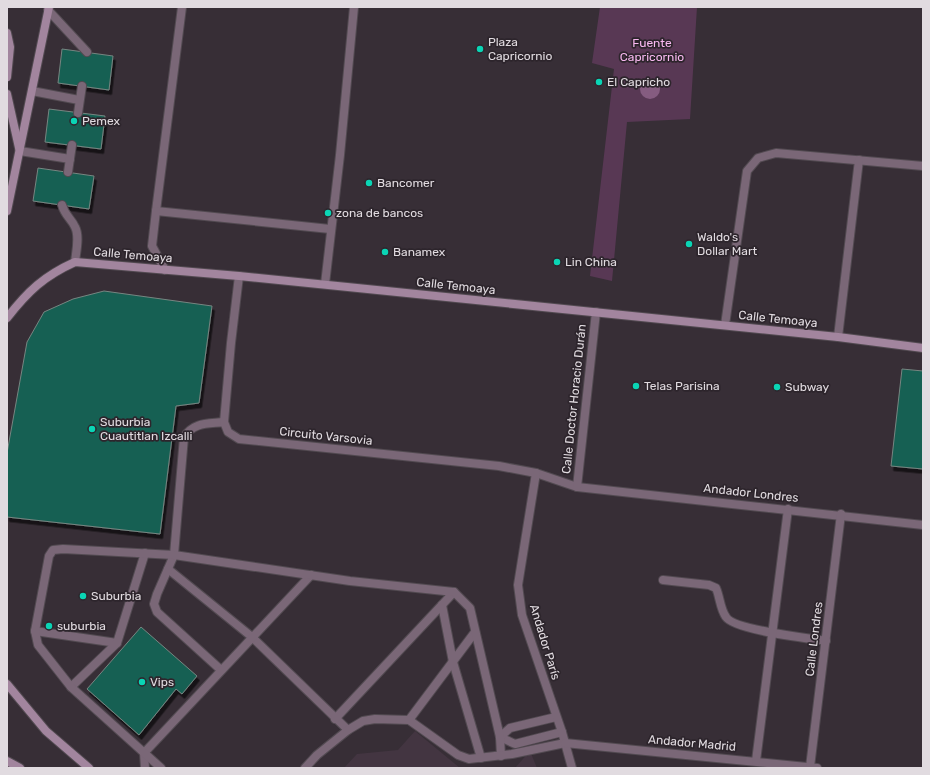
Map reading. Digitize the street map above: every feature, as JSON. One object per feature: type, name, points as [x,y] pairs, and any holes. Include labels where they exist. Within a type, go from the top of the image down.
[{"type":"street","points":[[165,270],[152,246],[182,7]]},
{"type":"street","points":[[325,284],[354,7]]},
{"type":"street","points":[[49,9],[87,52]]},
{"type":"street","points":[[7,211],[49,9]]},
{"type":"street","points":[[7,33],[10,47],[7,77]]},
{"type":"street","points":[[78,113],[82,86]]},
{"type":"street","points":[[32,91],[79,100]]},
{"type":"street","points":[[7,94],[20,151]]},
{"type":"street","points":[[68,172],[72,146]]},
{"type":"street","points":[[20,151],[70,159]]},
{"type":"street","points":[[725,326],[747,171],[758,158],[776,153],[923,166]]},
{"type":"street","points":[[838,337],[859,160]]},
{"type":"street","points":[[62,205],[66,216],[75,226],[77,233],[76,262]]},
{"type":"street","points":[[156,211],[330,230]]},
{"type":"street","name":"Calle Temoaya","points":[[7,318],[35,286],[55,271],[76,262],[325,284],[838,337],[923,348]]},
{"type":"street","points":[[221,670],[157,612],[154,604],[174,555],[184,437],[189,429],[200,424],[224,422],[239,276]]},
{"type":"street","name":"Calle Doctor Horacio Durán","points":[[577,488],[596,312]]},
{"type":"street","name":"Circuito Varsovia","points":[[224,422],[228,432],[239,439],[499,466],[536,473],[577,488]]},
{"type":"street","name":"Andador París","points":[[536,473],[518,585],[522,615],[562,732],[572,768]]},
{"type":"street","name":"Andador Londres","points":[[577,488],[841,514],[923,525]]},
{"type":"street","points":[[756,761],[788,509]]},
{"type":"street","name":"Calle Londres","points":[[813,768],[841,514]]},
{"type":"street","points":[[161,768],[71,687],[38,645],[35,631],[49,556],[53,550],[63,549],[174,555],[311,575],[454,592],[470,608],[500,737],[501,756]]},
{"type":"street","points":[[71,687],[117,643],[145,553]]},
{"type":"street","points":[[168,569],[252,637],[348,730]]},
{"type":"street","points":[[145,768],[144,753],[311,575]]},
{"type":"street","points":[[663,580],[709,585],[716,588],[725,616],[731,622],[745,627],[826,641]]},
{"type":"street","points":[[336,719],[454,592]]},
{"type":"street","points":[[442,605],[453,662],[481,758]]},
{"type":"street","points":[[35,631],[117,643]]},
{"type":"street","points":[[305,768],[317,755],[348,730],[363,721],[375,719],[409,720],[476,632]]},
{"type":"street","points":[[7,684],[46,731],[89,768]]},
{"type":"street","points":[[500,737],[510,728],[556,717]]},
{"type":"street","name":"Andador Madrid","points":[[409,720],[458,755],[469,759],[501,756],[565,743],[756,761],[813,768]]},
{"type":"street","points":[[500,737],[515,744],[562,732]]},
{"type":"street","points":[[7,761],[20,768]]},
{"type":"shaded area","points":[[646,79],[654,79],[660,85],[660,93],[654,99],[646,99],[640,93],[640,85]]},
{"type":"shaded area","points":[[415,731],[460,768],[344,768],[357,754],[398,750]]},
{"type":"shaded area","points":[[530,751],[537,768],[515,768]]},
{"type":"green space","name":"Fuente Capricornio","points":[[600,7],[697,7],[690,119],[627,122],[612,281],[590,276],[614,69],[592,63]]},
{"type":"building","points":[[62,49],[113,56],[109,90],[58,83]]},
{"type":"building","points":[[49,109],[105,116],[101,149],[45,142]]},
{"type":"building","points":[[38,168],[94,176],[89,209],[33,201]]},
{"type":"building","name":"Suburbia Cuautitlan Izcalli","points":[[104,291],[212,306],[199,403],[176,406],[160,534],[7,517],[7,453],[27,342],[44,312],[73,299]]},
{"type":"building","points":[[902,369],[923,371],[923,469],[891,466]]},
{"type":"building","name":"Vips","points":[[141,627],[197,676],[182,694],[176,689],[139,735],[87,689]]},
{"type":"place","name":"Plaza Capricornio","points":[[480,49]]},
{"type":"place","name":"El Capricho","points":[[599,82]]},
{"type":"place","name":"Pemex","points":[[74,121]]},
{"type":"place","name":"Bancomer","points":[[369,183]]},
{"type":"place","name":"zona de bancos","points":[[328,213]]},
{"type":"place","name":"Waldo's Dollar Mart","points":[[689,244]]},
{"type":"place","name":"Banamex","points":[[385,252]]},
{"type":"place","name":"Lin China","points":[[557,262]]},
{"type":"place","name":"Telas Parisina","points":[[636,386]]},
{"type":"place","name":"Subway","points":[[777,387]]},
{"type":"place","name":"Suburbia Cuautitlan Izcalli","points":[[92,429]]},
{"type":"place","name":"Suburbia","points":[[83,596]]},
{"type":"place","name":"suburbia","points":[[49,626]]},
{"type":"place","name":"Vips","points":[[142,682]]}]
